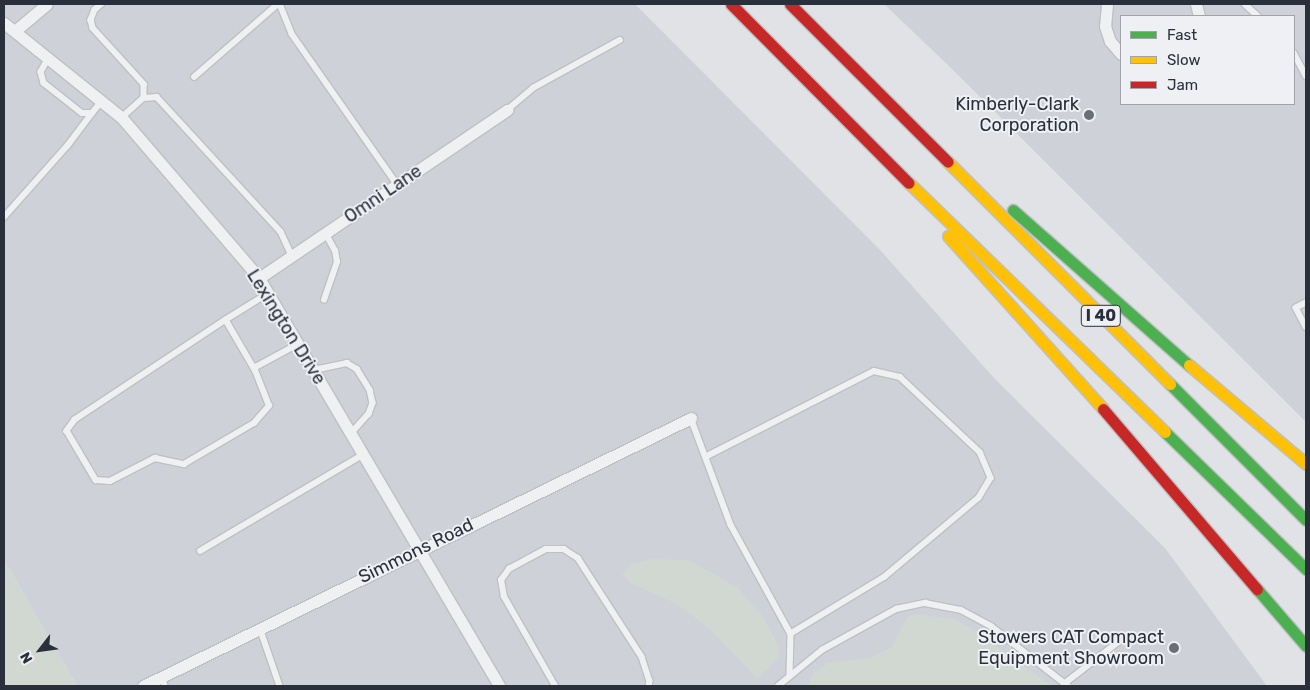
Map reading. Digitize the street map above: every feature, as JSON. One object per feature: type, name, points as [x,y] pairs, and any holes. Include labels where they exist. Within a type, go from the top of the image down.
[{"type":"highway","name":"I 40","points":[[731,4],[897,172],[1306,569]]},
{"type":"highway","name":"I 40","points":[[790,4],[1306,520]]},
{"type":"highway","points":[[898,111],[941,144],[1084,275],[1306,464]]},
{"type":"highway","points":[[897,172],[974,269],[1046,342],[1306,646]]},
{"type":"street","points":[[16,30],[47,4]]},
{"type":"street","points":[[1107,4],[1105,26],[1110,41],[1120,53]]},
{"type":"street","name":"Lexington Drive","points":[[4,23],[16,30],[122,118],[259,278],[352,433],[417,550],[499,686]]},
{"type":"street","name":"Omni Lane","points":[[259,278],[507,110]]},
{"type":"street","name":"Simmons Road","points":[[143,686],[163,681],[260,628],[691,418]]},
{"type":"lane","points":[[102,4],[95,10],[91,20],[93,28],[144,84],[144,98]]},
{"type":"lane","points":[[194,77],[279,4],[292,34],[397,184]]},
{"type":"lane","points":[[1245,4],[1257,15]]},
{"type":"lane","points":[[507,110],[533,88],[620,40]]},
{"type":"lane","points":[[1295,55],[1306,76]]},
{"type":"lane","points":[[49,58],[42,72],[44,83],[82,113],[92,113]]},
{"type":"lane","points":[[122,118],[144,98],[157,97],[281,232],[292,256]]},
{"type":"lane","points":[[4,217],[68,145],[102,101]]},
{"type":"lane","points":[[324,300],[337,262],[335,250],[325,234]]},
{"type":"lane","points":[[226,320],[254,368],[269,406],[254,423],[184,464],[155,458],[110,481],[96,480],[67,432],[75,420],[226,320],[268,294]]},
{"type":"lane","points":[[1306,302],[1296,308],[1306,327]]},
{"type":"lane","points":[[254,368],[298,344]]},
{"type":"lane","points":[[314,370],[347,363],[357,369],[370,390],[374,403],[369,414],[352,433]]},
{"type":"lane","points":[[708,456],[874,371],[900,377],[980,452],[991,478],[979,498],[885,577],[792,634]]},
{"type":"lane","points":[[691,418],[708,456],[731,525],[792,634],[790,675]]},
{"type":"lane","points":[[200,551],[364,454]]},
{"type":"lane","points":[[555,686],[504,597],[501,580],[509,569],[546,549],[564,549],[578,558],[642,658],[650,681],[648,686]]},
{"type":"lane","points":[[778,686],[822,650],[896,609],[925,603],[961,610],[991,626],[1066,685],[1117,643]]},
{"type":"lane","points":[[260,628],[280,686]]},
{"type":"shaded area","points":[[4,4],[635,4],[881,251],[995,379],[1165,548],[1267,686],[77,686],[4,560]]},
{"type":"shaded area","points":[[884,4],[1306,4],[1306,422],[949,66]]},
{"type":"shaded area","points":[[653,559],[688,560],[737,587],[764,618],[778,645],[779,656],[769,668],[757,678],[710,629],[677,604],[631,583],[622,574],[631,564]]},
{"type":"shaded area","points":[[4,560],[77,686],[4,686]]},
{"type":"shaded area","points":[[915,614],[953,619],[969,627],[1052,686],[808,686],[813,674],[828,663],[870,658],[892,647],[907,618]]},
{"type":"traffic: fast","points":[[1013,210],[1189,365]]},
{"type":"traffic: fast","points":[[1170,384],[1306,520]]},
{"type":"traffic: fast","points":[[1165,432],[1306,569]]},
{"type":"traffic: fast","points":[[1257,589],[1306,646]]},
{"type":"traffic: slow","points":[[948,162],[1170,384]]},
{"type":"traffic: slow","points":[[909,183],[1165,432]]},
{"type":"traffic: slow","points":[[948,236],[1103,409]]},
{"type":"traffic: slow","points":[[1189,365],[1306,464]]},
{"type":"traffic: jam","points":[[731,4],[909,183]]},
{"type":"traffic: jam","points":[[790,4],[948,162]]},
{"type":"traffic: jam","points":[[1103,409],[1257,589]]},
{"type":"place","name":"Kimberly-Clark Corporation","points":[[1089,115]]},
{"type":"place","name":"Stowers CAT Compact Equipment Showroom","points":[[1174,648]]}]
